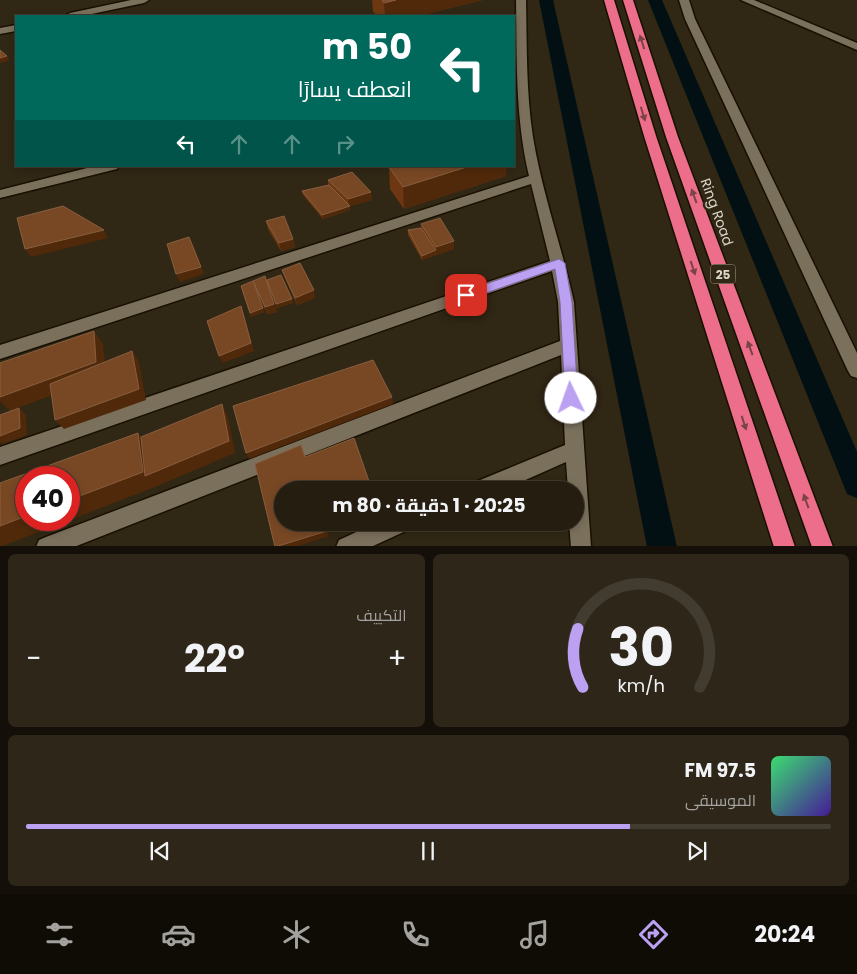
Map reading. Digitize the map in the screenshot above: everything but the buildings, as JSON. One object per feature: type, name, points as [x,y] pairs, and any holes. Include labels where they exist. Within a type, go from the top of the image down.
[{"type":"highway","name":"25","points":[[609,0],[650,136],[785,546]]},
{"type":"highway","name":"Ring Road","points":[[628,0],[672,137],[823,546]]},
{"type":"street","points":[[75,15],[144,0]]},
{"type":"street","points":[[522,0],[518,66],[524,116],[536,178],[559,263],[566,302],[581,546]]},
{"type":"street","points":[[684,0],[690,19],[857,371]]},
{"type":"street","points":[[746,0],[857,47]]},
{"type":"street","points":[[0,32],[15,28]]},
{"type":"street","points":[[0,194],[109,167]]},
{"type":"street","points":[[0,352],[536,178]]},
{"type":"street","points":[[0,456],[559,263]]},
{"type":"street","points":[[46,546],[568,345]]},
{"type":"street","points":[[501,481],[574,450]]},
{"type":"street","points":[[346,546],[382,531]]},
{"type":"waterway","points":[[546,0],[662,546]]},
{"type":"waterway","points":[[655,0],[857,484]]},
{"type":"route","points":[[466,295],[559,263],[566,302],[571,398]]}]
